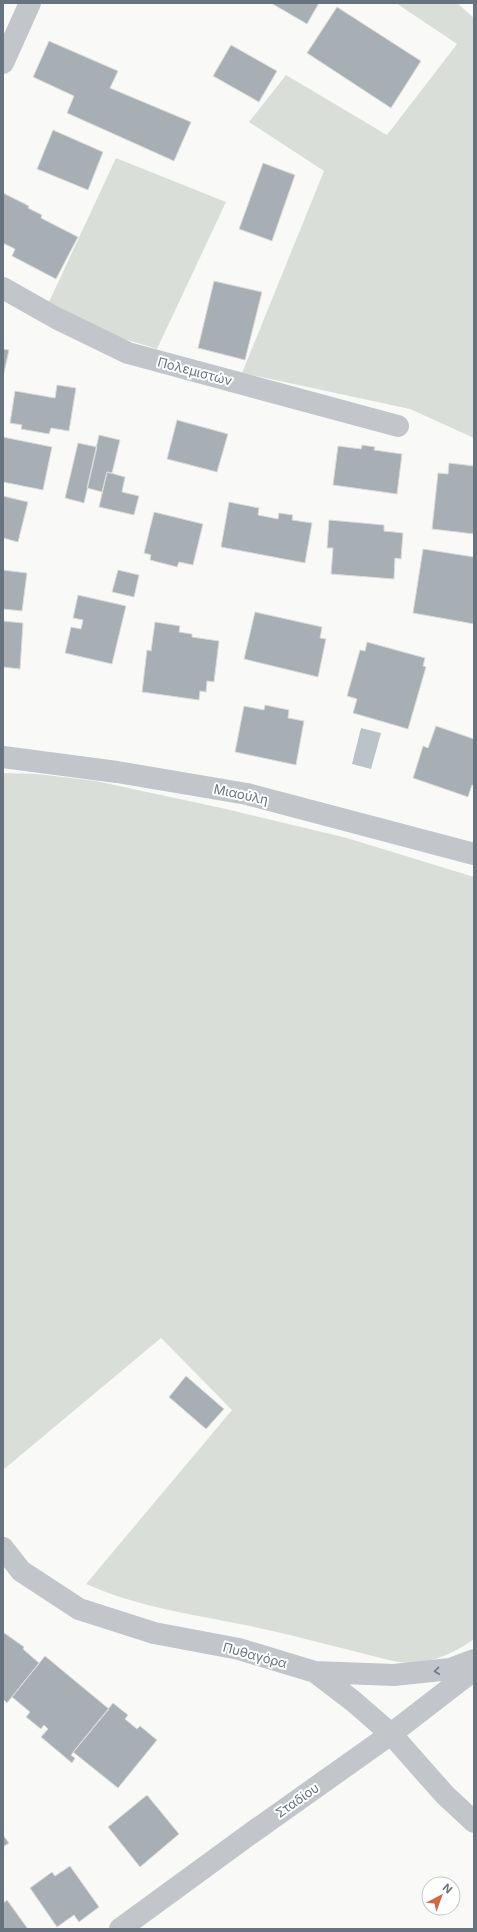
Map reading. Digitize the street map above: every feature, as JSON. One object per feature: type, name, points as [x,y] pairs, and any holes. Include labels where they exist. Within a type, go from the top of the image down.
[{"type":"street","points":[[3,63],[30,3]]},
{"type":"street","name":"Πολεμιστών","points":[[3,288],[56,318],[128,353],[398,426]]},
{"type":"street","name":"Μιαούλη","points":[[3,756],[117,772],[247,794],[474,854]]},
{"type":"street","name":"Πυθαγόρα","points":[[3,1548],[21,1571],[79,1609],[154,1633],[238,1649],[315,1672],[353,1701],[391,1734],[445,1794],[474,1822]]},
{"type":"street","points":[[315,1672],[394,1675],[450,1669],[474,1660]]},
{"type":"street","name":"Σταδίου","points":[[120,1929],[391,1734],[474,1670]]},
{"type":"shaded area","points":[[396,3],[457,3],[474,18],[474,438],[410,409],[242,373],[324,171],[249,122],[286,75],[387,135],[457,44]]},
{"type":"shaded area","points":[[116,158],[226,202],[157,349],[108,334],[49,302]]},
{"type":"shaded area","points":[[361,728],[381,733],[371,769],[352,764]]},
{"type":"shaded area","points":[[3,773],[37,774],[96,781],[226,809],[347,838],[474,877],[474,1639],[453,1652],[429,1661],[412,1663],[383,1659],[245,1625],[176,1612],[130,1600],[86,1584],[232,1410],[161,1338],[3,1470]]},
{"type":"building","points":[[271,3],[319,3],[307,24]]},
{"type":"building","points":[[337,7],[421,61],[391,108],[307,53]]},
{"type":"building","points":[[49,41],[118,71],[110,88],[191,122],[174,161],[67,113],[74,96],[33,77]]},
{"type":"building","points":[[231,45],[277,71],[259,102],[213,76]]},
{"type":"building","points":[[53,130],[103,152],[88,190],[37,169]]},
{"type":"building","points":[[263,163],[295,175],[272,241],[239,229]]},
{"type":"building","points":[[3,193],[29,206],[28,208],[42,215],[41,218],[78,237],[56,279],[12,256],[15,249],[3,243]]},
{"type":"building","points":[[214,281],[262,292],[245,360],[198,348]]},
{"type":"building","points":[[3,349],[9,350],[3,377]]},
{"type":"building","points":[[57,385],[76,388],[69,431],[51,428],[49,434],[21,429],[22,425],[10,423],[15,391],[55,398]]},
{"type":"building","points":[[177,420],[228,434],[217,472],[167,459]]},
{"type":"building","points":[[99,435],[120,440],[112,473],[107,472],[102,492],[87,488]]},
{"type":"building","points":[[3,437],[52,447],[43,490],[3,482]]},
{"type":"building","points":[[78,443],[97,447],[84,503],[65,498]]},
{"type":"building","points":[[362,445],[375,447],[374,450],[402,454],[397,494],[333,485],[338,446],[361,449]]},
{"type":"building","points":[[449,463],[474,466],[474,534],[432,529],[438,473],[448,474]]},
{"type":"building","points":[[107,472],[125,477],[122,492],[139,496],[134,515],[99,507]]},
{"type":"building","points":[[3,496],[28,502],[18,542],[3,538]]},
{"type":"building","points":[[229,502],[259,508],[258,515],[278,519],[279,513],[293,515],[292,520],[312,523],[305,563],[221,547]]},
{"type":"building","points":[[154,512],[203,524],[193,565],[179,562],[177,567],[150,560],[151,555],[144,553]]},
{"type":"building","points":[[329,520],[384,525],[384,531],[403,533],[401,559],[395,558],[394,579],[331,574],[333,548],[327,548]]},
{"type":"building","points":[[423,549],[474,557],[474,624],[413,613]]},
{"type":"building","points":[[3,570],[27,573],[22,611],[3,609]]},
{"type":"building","points":[[118,570],[139,575],[134,597],[112,592]]},
{"type":"building","points":[[78,595],[126,606],[112,664],[65,653],[71,627],[81,629],[83,620],[73,618]]},
{"type":"building","points":[[255,612],[322,627],[320,638],[326,639],[318,677],[244,659]]},
{"type":"building","points":[[3,621],[23,623],[20,669],[3,667]]},
{"type":"building","points":[[155,622],[180,626],[179,632],[192,634],[192,637],[219,641],[214,682],[207,681],[206,692],[200,691],[199,700],[142,692],[147,650],[151,651]]},
{"type":"building","points":[[367,642],[425,658],[423,666],[426,667],[408,729],[353,713],[357,699],[347,696],[360,650],[365,651]]},
{"type":"building","points":[[265,705],[289,710],[288,718],[304,721],[296,765],[235,752],[244,706],[264,710]]},
{"type":"building","points":[[436,726],[474,739],[474,786],[472,785],[468,797],[413,778],[423,746],[428,748]]},
{"type":"building","points":[[186,1376],[224,1409],[206,1429],[169,1397]]},
{"type":"building","points":[[3,1632],[24,1647],[23,1649],[39,1663],[7,1703],[3,1699]]},
{"type":"building","points":[[45,1656],[109,1709],[71,1755],[75,1758],[72,1763],[41,1737],[48,1729],[44,1725],[41,1729],[26,1717],[30,1712],[12,1697]]},
{"type":"building","points":[[113,1703],[128,1715],[125,1719],[137,1729],[140,1726],[157,1740],[118,1788],[73,1752]]},
{"type":"building","points":[[147,1795],[179,1834],[140,1867],[108,1827]]},
{"type":"building","points":[[3,1835],[9,1843],[3,1847]]},
{"type":"building","points":[[70,1866],[99,1907],[79,1922],[74,1915],[57,1927],[30,1888],[52,1872],[55,1876]]},
{"type":"building","points":[[7,1900],[28,1929],[3,1929],[3,1903]]}]
